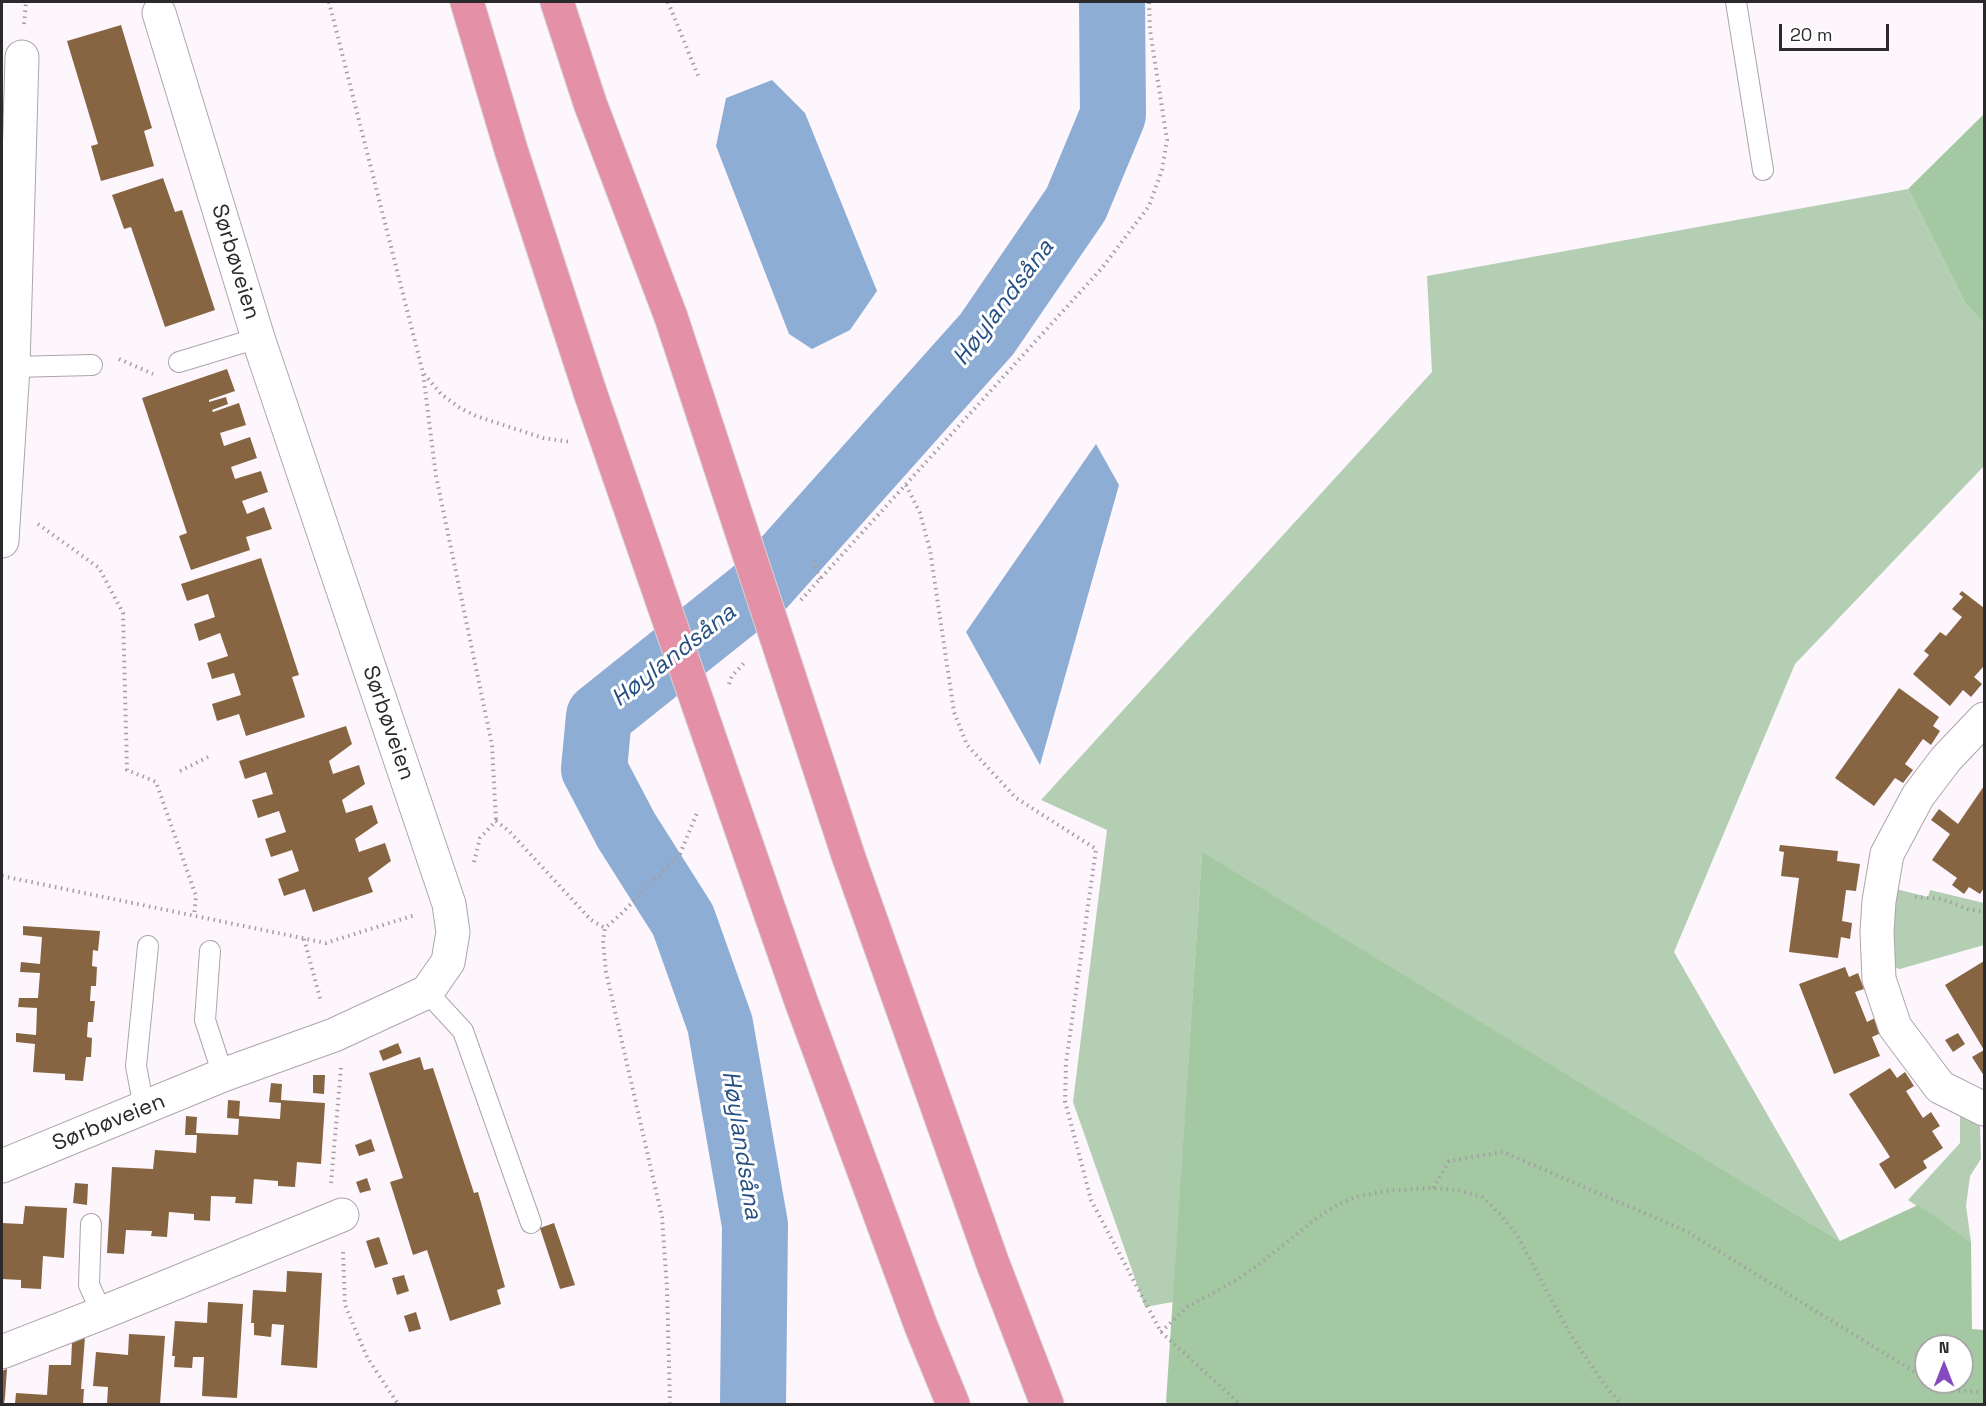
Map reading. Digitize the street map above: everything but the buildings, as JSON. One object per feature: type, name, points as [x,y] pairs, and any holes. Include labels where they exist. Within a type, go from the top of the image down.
[{"type":"highway","points":[[467,2],[512,153],[590,392],[771,915],[917,1315],[953,1404]]},
{"type":"highway","points":[[557,2],[590,103],[670,317],[849,858],[993,1264],[1047,1404]]},
{"type":"street","name":"Sørbøveien","points":[[3,1162],[223,1075],[334,1035],[427,992],[448,962],[453,932],[449,904],[258,338],[159,13]]},
{"type":"street","points":[[2,527],[13,367],[22,57]]},
{"type":"street","points":[[1984,719],[1946,759],[1918,796],[1887,854],[1877,932],[1879,979],[1895,1027],[1940,1087],[1984,1109]]},
{"type":"street","points":[[2,1352],[342,1215]]},
{"type":"lane","points":[[1736,2],[1763,171]]},
{"type":"lane","points":[[179,362],[258,338]]},
{"type":"lane","points":[[13,367],[92,365]]},
{"type":"lane","points":[[144,1108],[136,1066],[148,946]]},
{"type":"lane","points":[[210,951],[205,1020],[223,1075]]},
{"type":"lane","points":[[427,992],[463,1031],[531,1223]]},
{"type":"lane","points":[[91,1224],[89,1285],[102,1313]]},
{"type":"path","points":[[329,2],[423,374],[436,476],[492,745],[496,821],[480,838],[473,868]]},
{"type":"path","points":[[668,2],[699,78]]},
{"type":"path","points":[[796,605],[1102,268],[1149,206],[1162,170],[1167,140],[1150,30],[1149,2]]},
{"type":"path","points":[[92,365],[119,359],[157,375],[179,362]]},
{"type":"path","points":[[423,374],[441,394],[476,416],[543,438],[578,442]]},
{"type":"path","points":[[906,485],[920,513],[930,550],[954,712],[967,745],[1016,798],[1096,849],[1066,1063],[1065,1101],[1091,1200],[1161,1332],[1240,1404]]},
{"type":"path","points":[[2,527],[32,520],[99,568],[123,613],[127,770],[156,782],[196,896],[194,916]]},
{"type":"path","points":[[813,561],[820,579]]},
{"type":"path","points":[[726,694],[732,676],[748,658]]},
{"type":"path","points":[[180,771],[208,757]]},
{"type":"path","points":[[670,1404],[667,1288],[662,1217],[606,972],[603,941],[605,928],[671,865],[684,845],[696,819],[699,803]]},
{"type":"path","points":[[496,821],[509,831],[591,920],[605,928]]},
{"type":"path","points":[[2,876],[326,943],[419,914]]},
{"type":"path","points":[[1883,881],[1897,886],[1908,896],[1942,899],[1968,909],[1984,912]]},
{"type":"path","points":[[1433,1188],[1449,1161],[1503,1152],[1686,1231],[1914,1372]]},
{"type":"path","points":[[1161,1332],[1187,1307],[1235,1281],[1257,1266],[1337,1204],[1359,1196],[1386,1191],[1433,1188],[1457,1190],[1482,1197],[1517,1235],[1570,1334],[1604,1384],[1621,1404]]},
{"type":"path","points":[[342,1215],[345,1305],[367,1357],[398,1404]]},
{"type":"green space","points":[[1984,114],[1984,323],[1965,303],[1908,189]]},
{"type":"green space","points":[[1908,189],[1965,303],[1984,323],[1984,466],[1795,664],[1674,952],[1840,1241],[1202,853],[1173,1302],[1145,1307],[1073,1102],[1107,830],[1041,800],[1432,372],[1427,276]]},
{"type":"green space","points":[[1202,852],[1840,1241],[1918,1205],[1971,1242],[1972,1329],[1984,1330],[1984,1404],[1168,1404],[1166,1402]]},
{"type":"green space","points":[[1892,888],[1928,897],[1930,890],[1984,903],[1984,945],[1900,969],[1893,967]]},
{"type":"green space","points":[[1960,1113],[1980,1126],[1981,1159],[1970,1176],[1966,1206],[1971,1242],[1908,1200],[1960,1143]]},
{"type":"water","points":[[772,80],[805,113],[877,291],[850,330],[812,349],[789,334],[716,146],[726,98]]},
{"type":"water","points":[[1096,444],[1119,485],[1040,765],[966,632]]},
{"type":"waterway","name":"Høylandsåna","points":[[753,1404],[755,1225],[720,1024],[683,920],[626,830],[594,769],[599,716],[763,585],[987,334],[1076,204],[1113,115],[1112,2]]}]
